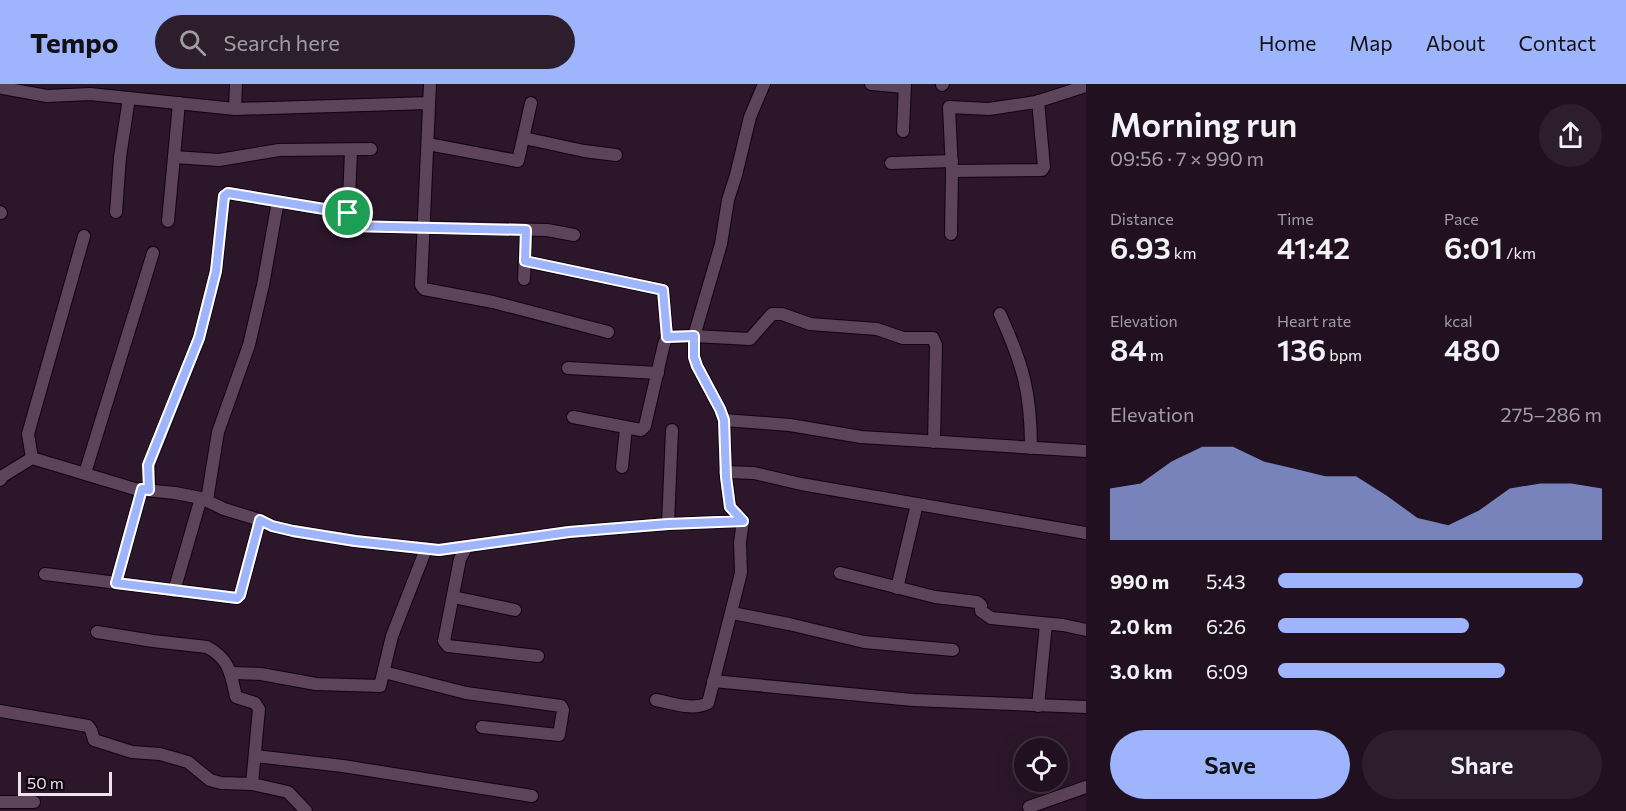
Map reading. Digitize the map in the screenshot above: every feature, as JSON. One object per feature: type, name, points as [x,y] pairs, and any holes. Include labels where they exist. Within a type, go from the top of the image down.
[{"type":"street","points":[[235,109],[236,84]]},
{"type":"street","points":[[430,84],[421,285],[424,289],[493,302],[608,332]]},
{"type":"street","points":[[743,521],[730,507],[724,420],[697,366],[694,357],[694,336],[721,244],[728,200],[750,117],[764,84]]},
{"type":"street","points":[[871,84],[904,86],[903,131]]},
{"type":"street","points":[[951,234],[952,166],[949,107],[989,109],[1038,101],[1086,86]]},
{"type":"street","points":[[3,88],[48,90],[235,109],[429,103]]},
{"type":"street","points":[[116,212],[120,157],[129,98]]},
{"type":"street","points":[[891,163],[1042,170],[1044,167],[1038,101]]},
{"type":"street","points":[[168,221],[179,103]]},
{"type":"street","points":[[428,144],[518,161],[531,103]]},
{"type":"street","points":[[524,138],[584,151],[616,155]]},
{"type":"street","points":[[174,157],[219,160],[279,150],[371,150]]},
{"type":"street","points":[[351,150],[348,226],[526,230],[574,235]]},
{"type":"street","points":[[116,583],[145,490],[148,465],[199,338],[216,271],[224,196],[228,193],[348,213]]},
{"type":"street","points":[[174,591],[204,499],[218,432],[249,345],[263,285],[278,201]]},
{"type":"street","points":[[524,279],[526,230]]},
{"type":"street","points":[[32,458],[28,434],[84,236]]},
{"type":"street","points":[[85,473],[153,253]]},
{"type":"street","points":[[525,261],[663,290],[667,337],[645,426],[640,430],[573,417]]},
{"type":"street","points":[[667,337],[750,339],[772,314],[782,314],[810,324],[877,329],[903,338],[933,338],[936,345],[934,441]]},
{"type":"street","points":[[1000,314],[1016,351],[1027,385],[1031,415],[1031,448]]},
{"type":"street","points":[[568,368],[658,373]]},
{"type":"street","points":[[724,420],[790,425],[861,437],[1086,451]]},
{"type":"street","points":[[622,467],[626,428]]},
{"type":"street","points":[[668,524],[672,430]]},
{"type":"street","points":[[0,480],[32,458],[145,490],[204,499],[224,509],[293,531],[426,549],[467,546],[569,532],[743,521]]},
{"type":"street","points":[[726,472],[754,473],[801,484],[1086,534]]},
{"type":"street","points":[[897,588],[917,504]]},
{"type":"street","points":[[45,574],[237,598],[240,595],[260,520]]},
{"type":"street","points":[[656,700],[701,706],[708,703],[741,573],[740,542],[743,521]]},
{"type":"street","points":[[467,546],[460,559],[444,642],[448,646],[538,656]]},
{"type":"street","points":[[232,673],[316,684],[380,686],[392,636],[426,549]]},
{"type":"street","points":[[840,573],[935,597],[976,602],[981,605],[981,611],[990,618],[1086,630]]},
{"type":"street","points":[[453,597],[515,610]]},
{"type":"street","points":[[732,613],[864,642],[953,650]]},
{"type":"street","points":[[1038,706],[1046,624]]},
{"type":"street","points":[[97,632],[153,642],[207,647],[221,658],[232,673],[236,697],[255,704],[259,709],[252,784]]},
{"type":"street","points":[[384,672],[465,693],[561,706],[563,710],[559,735],[482,727]]},
{"type":"street","points":[[713,681],[913,700],[1086,707]]},
{"type":"street","points":[[0,711],[88,726],[94,740],[106,746],[132,752],[160,754],[188,762],[210,780],[220,783],[252,784],[288,792],[306,811]]},
{"type":"street","points":[[255,756],[343,766],[532,796]]},
{"type":"street","points":[[1029,807],[1086,787]]},
{"type":"street","points":[[0,802],[34,802]]},
{"type":"route","points":[[228,193],[348,213],[348,226],[526,230],[525,261],[663,290],[667,337],[694,336],[694,357],[697,366],[724,420],[726,477],[730,507],[743,521],[714,521],[569,532],[439,550],[355,541],[293,531],[272,526],[260,520],[240,595],[237,598],[116,583],[142,489],[149,490],[148,465],[199,338],[216,271],[224,196],[228,193]]}]
